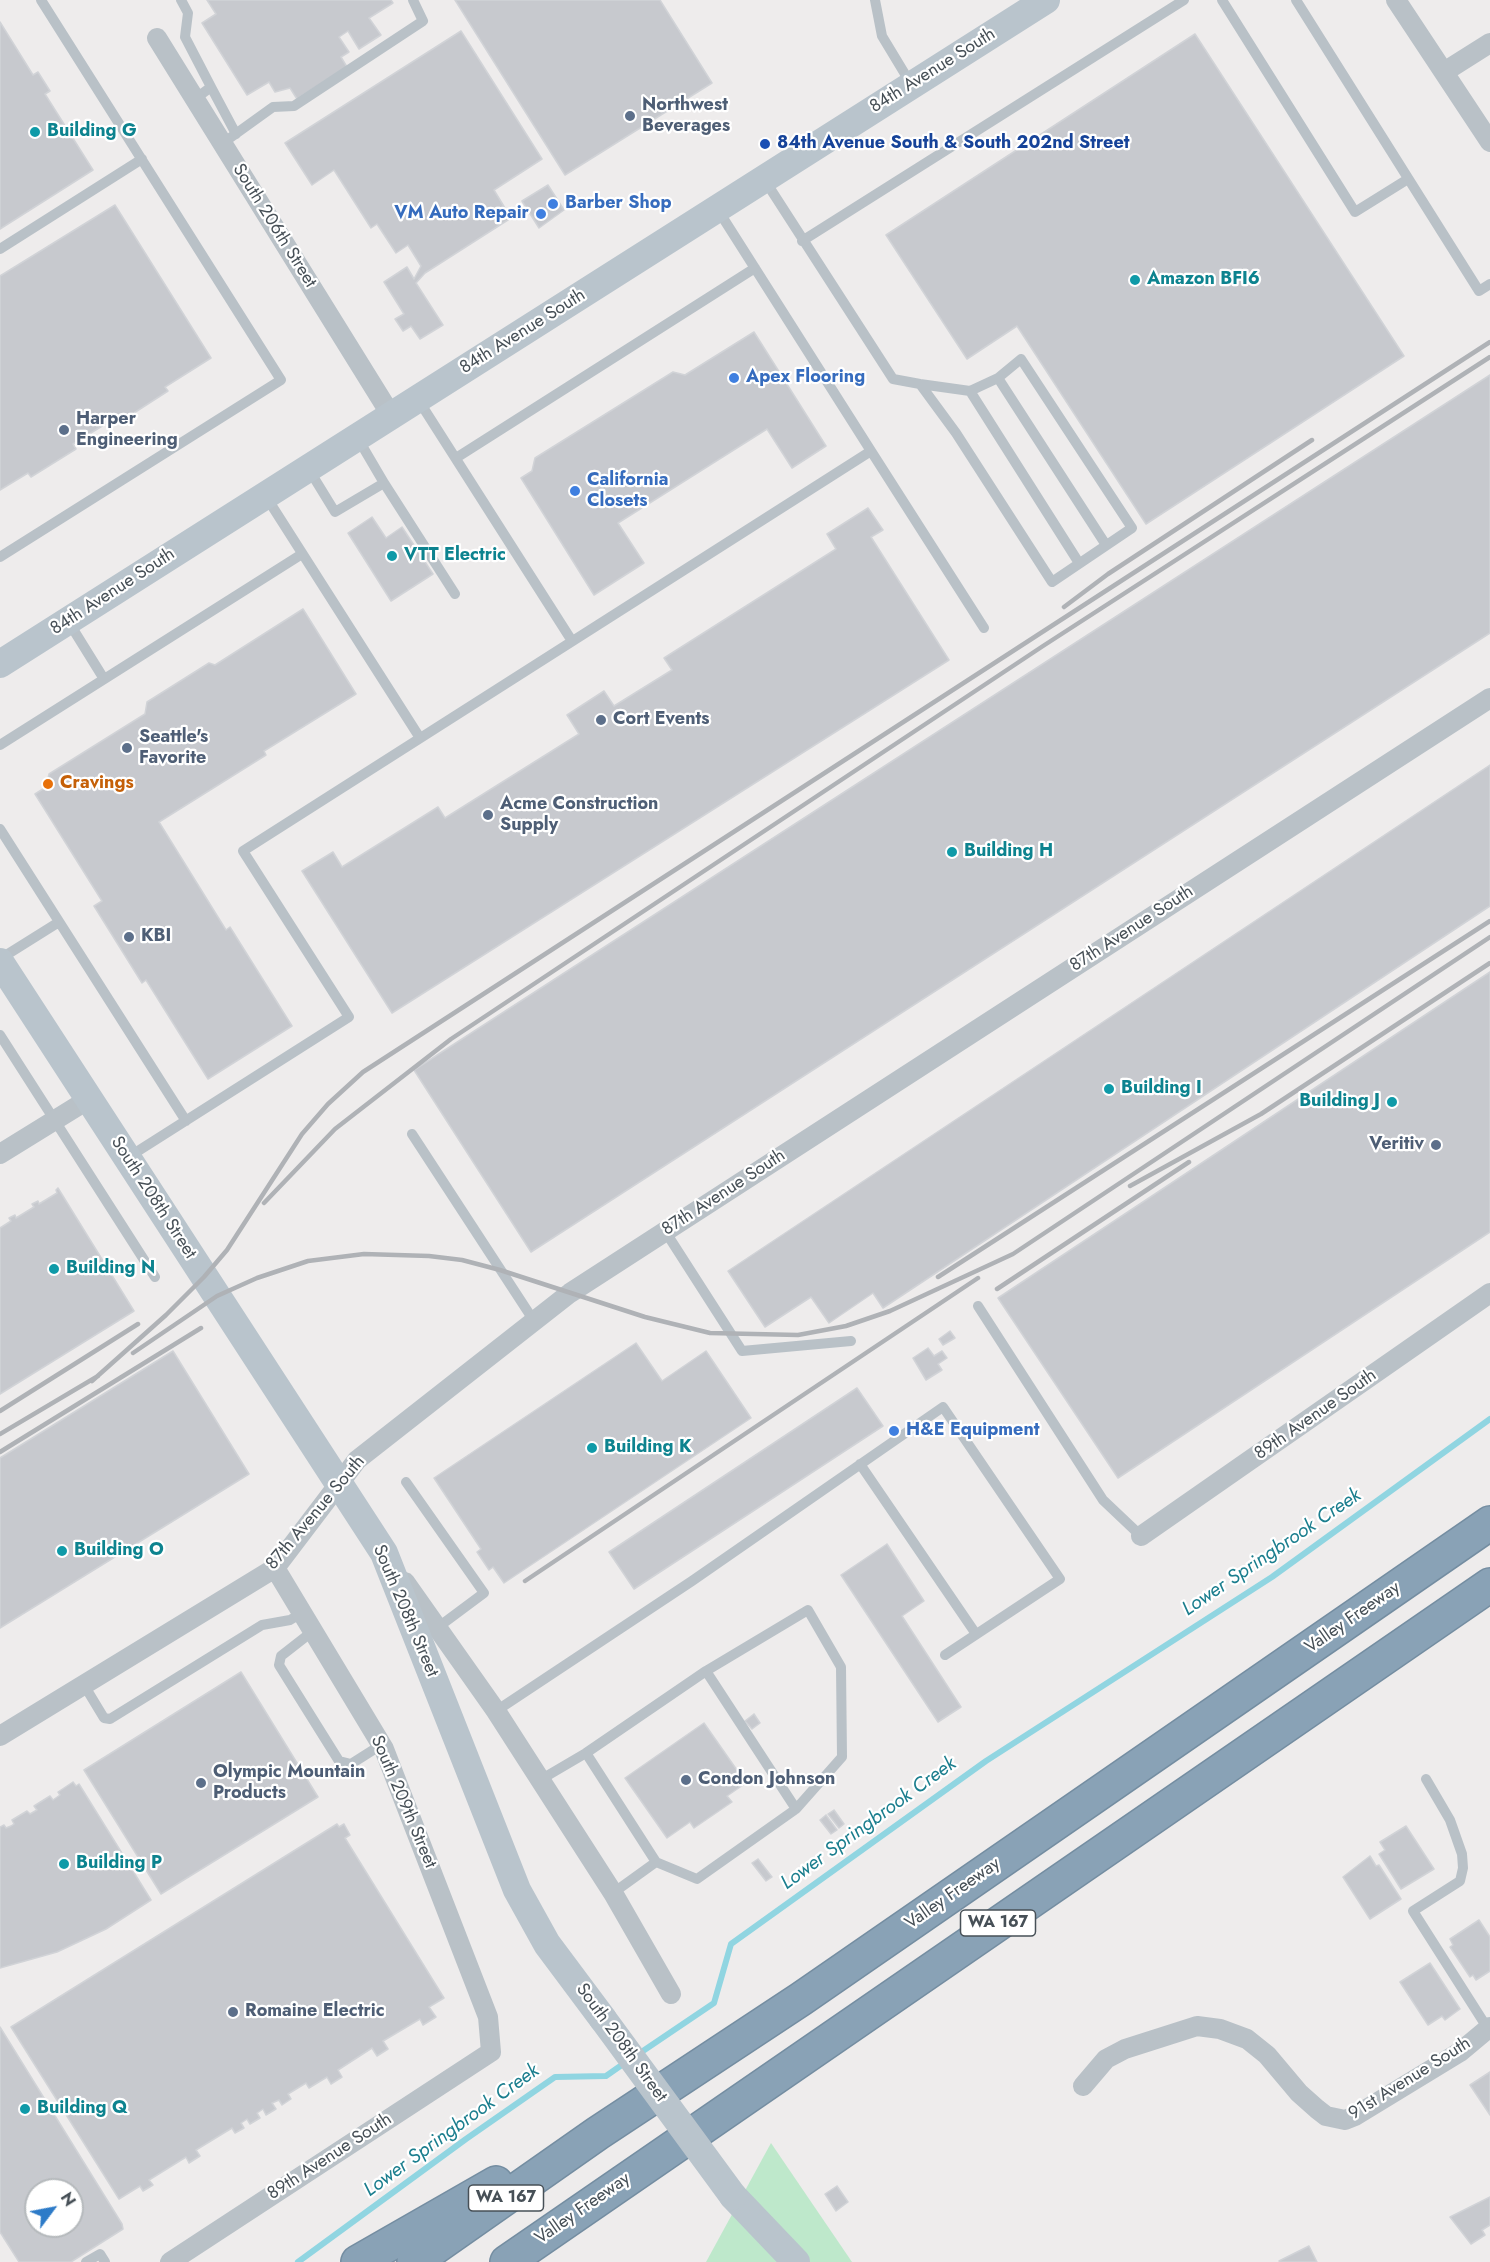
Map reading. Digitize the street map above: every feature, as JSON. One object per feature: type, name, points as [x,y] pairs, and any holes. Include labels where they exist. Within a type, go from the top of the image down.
[{"type":"highway","name":"Valley Freeway","points":[[414,2262],[598,2133],[810,1992],[1490,1523]]},
{"type":"highway","name":"Valley Freeway","points":[[507,2262],[1490,1585]]},
{"type":"highway","points":[[358,2262],[474,2193],[598,2133]]},
{"type":"street","name":"84th Avenue South","points":[[0,664],[1046,0]]},
{"type":"street","points":[[1396,0],[1488,134]]},
{"type":"street","name":"South 206th Street","points":[[158,38],[203,93],[391,415]]},
{"type":"street","points":[[1444,72],[1490,43]]},
{"type":"street","name":"87th Avenue South","points":[[0,1736],[275,1568],[357,1460],[570,1293],[1490,698]]},
{"type":"street","name":"South 208th Street","points":[[0,961],[384,1553],[517,1890],[547,1944],[733,2196],[796,2262]]},
{"type":"street","points":[[0,1154],[89,1099]]},
{"type":"street","name":"89th Avenue South","points":[[1141,1536],[1490,1293]]},
{"type":"street","points":[[384,1553],[496,1711],[613,1893],[671,1994]]},
{"type":"street","name":"South 209th Street","points":[[275,1568],[381,1745],[416,1826],[488,2018],[491,2052]]},
{"type":"street","name":"91st Avenue South","points":[[1083,2086],[1106,2059],[1125,2049],[1197,2026],[1220,2029],[1247,2039],[1268,2055],[1299,2093],[1326,2116],[1345,2120],[1460,2052],[1489,2029]]},
{"type":"street","name":"89th Avenue South","points":[[170,2262],[491,2052]]},
{"type":"lane","points":[[0,557],[281,380],[41,0]]},
{"type":"lane","points":[[181,0],[188,13],[185,37],[203,93]]},
{"type":"lane","points":[[229,139],[273,107],[294,106],[423,21],[413,0]]},
{"type":"lane","points":[[875,0],[882,36],[911,85]]},
{"type":"lane","points":[[802,241],[1184,0]]},
{"type":"lane","points":[[1222,0],[1355,212],[1408,178]]},
{"type":"lane","points":[[1296,0],[1479,291],[1490,284]]},
{"type":"lane","points":[[0,249],[142,159]]},
{"type":"lane","points":[[764,179],[893,379],[970,391],[998,378],[1021,358],[1132,528],[1052,582],[956,433],[921,384]]},
{"type":"lane","points":[[717,208],[984,628]]},
{"type":"lane","points":[[456,458],[755,268]]},
{"type":"lane","points":[[998,378],[1106,545]]},
{"type":"lane","points":[[970,391],[1079,563]]},
{"type":"lane","points":[[418,398],[572,641]]},
{"type":"lane","points":[[357,436],[384,483],[455,594]]},
{"type":"lane","points":[[127,1158],[349,1017],[243,851],[871,451]]},
{"type":"lane","points":[[308,468],[335,512],[384,483]]},
{"type":"lane","points":[[265,495],[420,738]]},
{"type":"lane","points":[[0,745],[302,554]]},
{"type":"lane","points":[[68,621],[104,679]]},
{"type":"lane","points":[[0,829],[186,1121]]},
{"type":"lane","points":[[0,961],[59,922]]},
{"type":"lane","points":[[0,1035],[155,1277]]},
{"type":"lane","points":[[412,1134],[534,1321]]},
{"type":"lane","points":[[665,1231],[742,1351],[851,1341]]},
{"type":"lane","points":[[978,1306],[1103,1500],[1141,1536]]},
{"type":"lane","points":[[496,1711],[692,1581],[944,1407],[1060,1579],[945,1655]]},
{"type":"lane","points":[[860,1464],[976,1634]]},
{"type":"lane","points":[[406,1482],[484,1593],[437,1628]]},
{"type":"lane","points":[[540,1780],[586,1753],[706,1671],[808,1610],[841,1667],[842,1757],[796,1809],[697,1879],[656,1862],[586,1753]]},
{"type":"lane","points":[[84,1685],[104,1718],[110,1719],[262,1625],[290,1620],[302,1613]]},
{"type":"lane","points":[[313,1631],[281,1656],[279,1665],[339,1761],[351,1764],[381,1745]]},
{"type":"lane","points":[[706,1671],[796,1809]]},
{"type":"lane","points":[[1426,1779],[1453,1829],[1462,1854],[1463,1868],[1460,1881],[1413,1911],[1489,2029]]},
{"type":"lane","points":[[613,1893],[656,1862]]},
{"type":"lane","points":[[86,2262],[100,2254],[105,2262]]},
{"type":"green space","points":[[771,2143],[852,2262],[706,2262]]},
{"type":"building","points":[[207,0],[391,0],[393,3],[369,18],[381,35],[359,49],[348,31],[339,37],[349,52],[341,57],[347,67],[297,99],[290,88],[275,92],[269,82],[247,95],[202,23],[216,14]]},
{"type":"building","points":[[455,0],[660,0],[712,83],[565,175]]},
{"type":"building","name":"Building G","points":[[0,22],[33,75],[38,72],[50,91],[45,94],[93,170],[0,229]]},
{"type":"building","points":[[461,31],[542,159],[494,190],[511,218],[425,273],[416,283],[443,325],[420,339],[411,326],[403,331],[395,319],[404,314],[384,282],[407,267],[414,279],[421,266],[408,245],[396,253],[377,224],[371,228],[334,170],[312,185],[285,143]]},
{"type":"building","name":"Amazon BFI6","points":[[1195,34],[1404,356],[1146,524],[1017,326],[967,359],[886,235]]},
{"type":"building","points":[[548,185],[564,210],[539,228],[522,201]]},
{"type":"building","points":[[115,205],[211,358],[165,387],[168,391],[123,420],[120,415],[73,444],[76,449],[31,477],[28,473],[0,490],[0,276]]},
{"type":"building","points":[[754,332],[826,446],[792,468],[767,429],[618,523],[644,563],[594,595],[521,478],[532,471],[535,458],[673,372],[685,375]]},
{"type":"building","name":"Building H","points":[[1490,375],[1490,633],[531,1252],[414,1070]]},
{"type":"building","points":[[868,508],[883,530],[871,537],[949,660],[392,1013],[302,871],[333,852],[342,867],[438,807],[445,818],[579,734],[567,715],[604,691],[614,706],[672,670],[664,658],[836,549],[827,534]]},
{"type":"building","name":"VTT Electric","points":[[372,517],[386,538],[402,527],[433,574],[391,601],[348,533]]},
{"type":"building","points":[[303,609],[356,694],[264,751],[266,755],[159,822],[226,930],[230,927],[292,1026],[208,1079],[146,980],[142,983],[94,906],[102,901],[35,794],[46,787],[49,774],[145,714],[147,702],[209,663],[215,665]]},
{"type":"building","name":"Building I","points":[[1490,765],[1490,906],[883,1308],[873,1293],[829,1323],[811,1297],[765,1327],[728,1271]]},
{"type":"building","name":"Building J","points":[[1490,972],[1490,1232],[1118,1478],[998,1298]]},
{"type":"building","name":"Building N","points":[[58,1188],[134,1311],[0,1394],[0,1228],[11,1221],[9,1218],[15,1215],[16,1218],[34,1207],[32,1204],[38,1201],[39,1204],[57,1193]]},
{"type":"building","points":[[950,1331],[955,1338],[943,1345],[939,1339]]},
{"type":"building","name":"Building K","points":[[636,1343],[662,1381],[706,1351],[751,1418],[504,1583],[493,1567],[489,1570],[477,1552],[481,1549],[434,1478]]},
{"type":"building","points":[[928,1348],[934,1356],[942,1351],[947,1358],[938,1364],[942,1370],[926,1380],[913,1358]]},
{"type":"building","name":"Building O","points":[[173,1351],[249,1474],[0,1628],[0,1458]]},
{"type":"building","points":[[857,1388],[883,1426],[634,1589],[609,1552]]},
{"type":"building","points":[[887,1544],[924,1601],[902,1616],[961,1707],[938,1722],[841,1575]]},
{"type":"building","name":"Olympic Mountain Products","points":[[241,1672],[318,1797],[161,1894],[84,1770]]},
{"type":"building","points":[[754,1714],[760,1723],[752,1729],[745,1721]]},
{"type":"building","name":"Condon Johnson","points":[[704,1723],[746,1783],[727,1796],[732,1802],[694,1828],[690,1822],[667,1838],[625,1778]]},
{"type":"building","name":"Building P","points":[[73,1782],[76,1786],[79,1784],[151,1900],[106,1929],[57,1952],[0,1968],[0,1827],[11,1826],[14,1824],[12,1820],[27,1811],[30,1814],[37,1810],[34,1806],[50,1796],[53,1800],[60,1795],[58,1792]]},
{"type":"building","points":[[834,1810],[844,1824],[839,1828],[828,1814]]},
{"type":"building","points":[[826,1815],[837,1830],[831,1834],[820,1820]]},
{"type":"building","name":"Romaine Electric","points":[[337,1824],[339,1827],[344,1824],[350,1835],[345,1838],[444,1998],[429,2007],[436,2017],[423,2025],[420,2019],[383,2041],[388,2049],[377,2056],[372,2048],[338,2070],[342,2077],[331,2084],[327,2077],[309,2088],[306,2083],[288,2094],[291,2099],[282,2105],[279,2100],[272,2103],[276,2109],[266,2115],[263,2109],[257,2113],[260,2118],[250,2124],[247,2119],[241,2123],[244,2128],[235,2133],[232,2128],[196,2150],[200,2156],[189,2163],[186,2157],[149,2180],[153,2185],[143,2191],[140,2186],[119,2199],[11,2027]]},
{"type":"building","points":[[1406,1826],[1434,1869],[1401,1889],[1379,1854],[1385,1850],[1380,1842]]},
{"type":"building","points":[[1370,1856],[1376,1866],[1379,1865],[1401,1899],[1370,1919],[1343,1877]]},
{"type":"building","points":[[758,1859],[772,1877],[766,1881],[752,1863]]},
{"type":"building","points":[[1479,1920],[1490,1937],[1490,1971],[1476,1980],[1473,1975],[1470,1977],[1450,1947],[1453,1945],[1450,1939]]},
{"type":"building","points":[[1430,1963],[1460,2009],[1445,2020],[1442,2016],[1428,2025],[1400,1982]]},
{"type":"building","name":"Building Q","points":[[0,2027],[123,2229],[71,2262],[19,2262],[0,2232]]},
{"type":"building","points":[[1490,2072],[1490,2115],[1470,2085]]},
{"type":"building","points":[[837,2186],[848,2202],[836,2211],[825,2194]]},
{"type":"building","points":[[1490,2197],[1490,2225],[1482,2230],[1485,2235],[1471,2244],[1450,2217]]},
{"type":"building","points":[[1309,2246],[1317,2262],[1279,2261]]},
{"type":"waterway","name":"Lower Springbrook Creek","points":[[637,2055],[714,2003],[731,1944],[986,1761],[1272,1577],[1490,1419]]},
{"type":"waterway","name":"Lower Springbrook Creek","points":[[298,2262],[555,2077],[606,2076],[626,2062]]},
{"type":"railway","points":[[92,1381],[166,1315],[204,1277],[227,1250],[302,1134],[328,1104],[363,1072],[1490,342]]},
{"type":"railway","points":[[264,1203],[335,1129],[451,1039],[1043,646],[1490,357]]},
{"type":"railway","points":[[1064,607],[1108,574],[1312,440]]},
{"type":"railway","points":[[938,1277],[1490,921]]},
{"type":"railway","points":[[133,1353],[217,1296],[257,1278],[308,1261],[364,1254],[429,1256],[462,1260],[645,1317],[710,1333],[798,1335],[846,1326],[890,1311],[1013,1254],[1490,937]]},
{"type":"railway","points":[[1130,1186],[1261,1114],[1490,963]]},
{"type":"railway","points":[[997,1289],[1189,1162]]},
{"type":"railway","points":[[525,1581],[978,1278]]},
{"type":"railway","points":[[0,1411],[138,1324]]},
{"type":"railway","points":[[0,1452],[201,1328]]},
{"type":"railway","points":[[0,1434],[98,1376]]},
{"type":"place","name":"Northwest Beverages","points":[[630,116]]},
{"type":"place","name":"Building G","points":[[35,132]]},
{"type":"place","name":"84th Avenue South & South 202nd Street","points":[[765,144]]},
{"type":"place","name":"Barber Shop","points":[[553,204]]},
{"type":"place","name":"VM Auto Repair","points":[[541,214]]},
{"type":"place","name":"Amazon BFI6","points":[[1135,280]]},
{"type":"place","name":"Apex Flooring","points":[[734,378]]},
{"type":"place","name":"Harper Engineering","points":[[64,430]]},
{"type":"place","name":"California Closets","points":[[575,491]]},
{"type":"place","name":"VTT Electric","points":[[392,556]]},
{"type":"place","name":"Cort Events","points":[[601,720]]},
{"type":"place","name":"Seattle's Favorite","points":[[127,748]]},
{"type":"place","name":"Cravings","points":[[48,784]]},
{"type":"place","name":"Acme Construction Supply","points":[[488,815]]},
{"type":"place","name":"Building H","points":[[952,852]]},
{"type":"place","name":"KBI","points":[[129,937]]},
{"type":"place","name":"Building I","points":[[1109,1089]]},
{"type":"place","name":"Building J","points":[[1392,1102]]},
{"type":"place","name":"Veritiv","points":[[1436,1145]]},
{"type":"place","name":"Building N","points":[[54,1269]]},
{"type":"place","name":"H&E Equipment","points":[[894,1431]]},
{"type":"place","name":"Building K","points":[[592,1448]]},
{"type":"place","name":"Building O","points":[[62,1551]]},
{"type":"place","name":"Condon Johnson","points":[[686,1780]]},
{"type":"place","name":"Olympic Mountain Products","points":[[201,1783]]},
{"type":"place","name":"Building P","points":[[64,1864]]},
{"type":"place","name":"Romaine Electric","points":[[233,2012]]},
{"type":"place","name":"Building Q","points":[[25,2109]]}]
